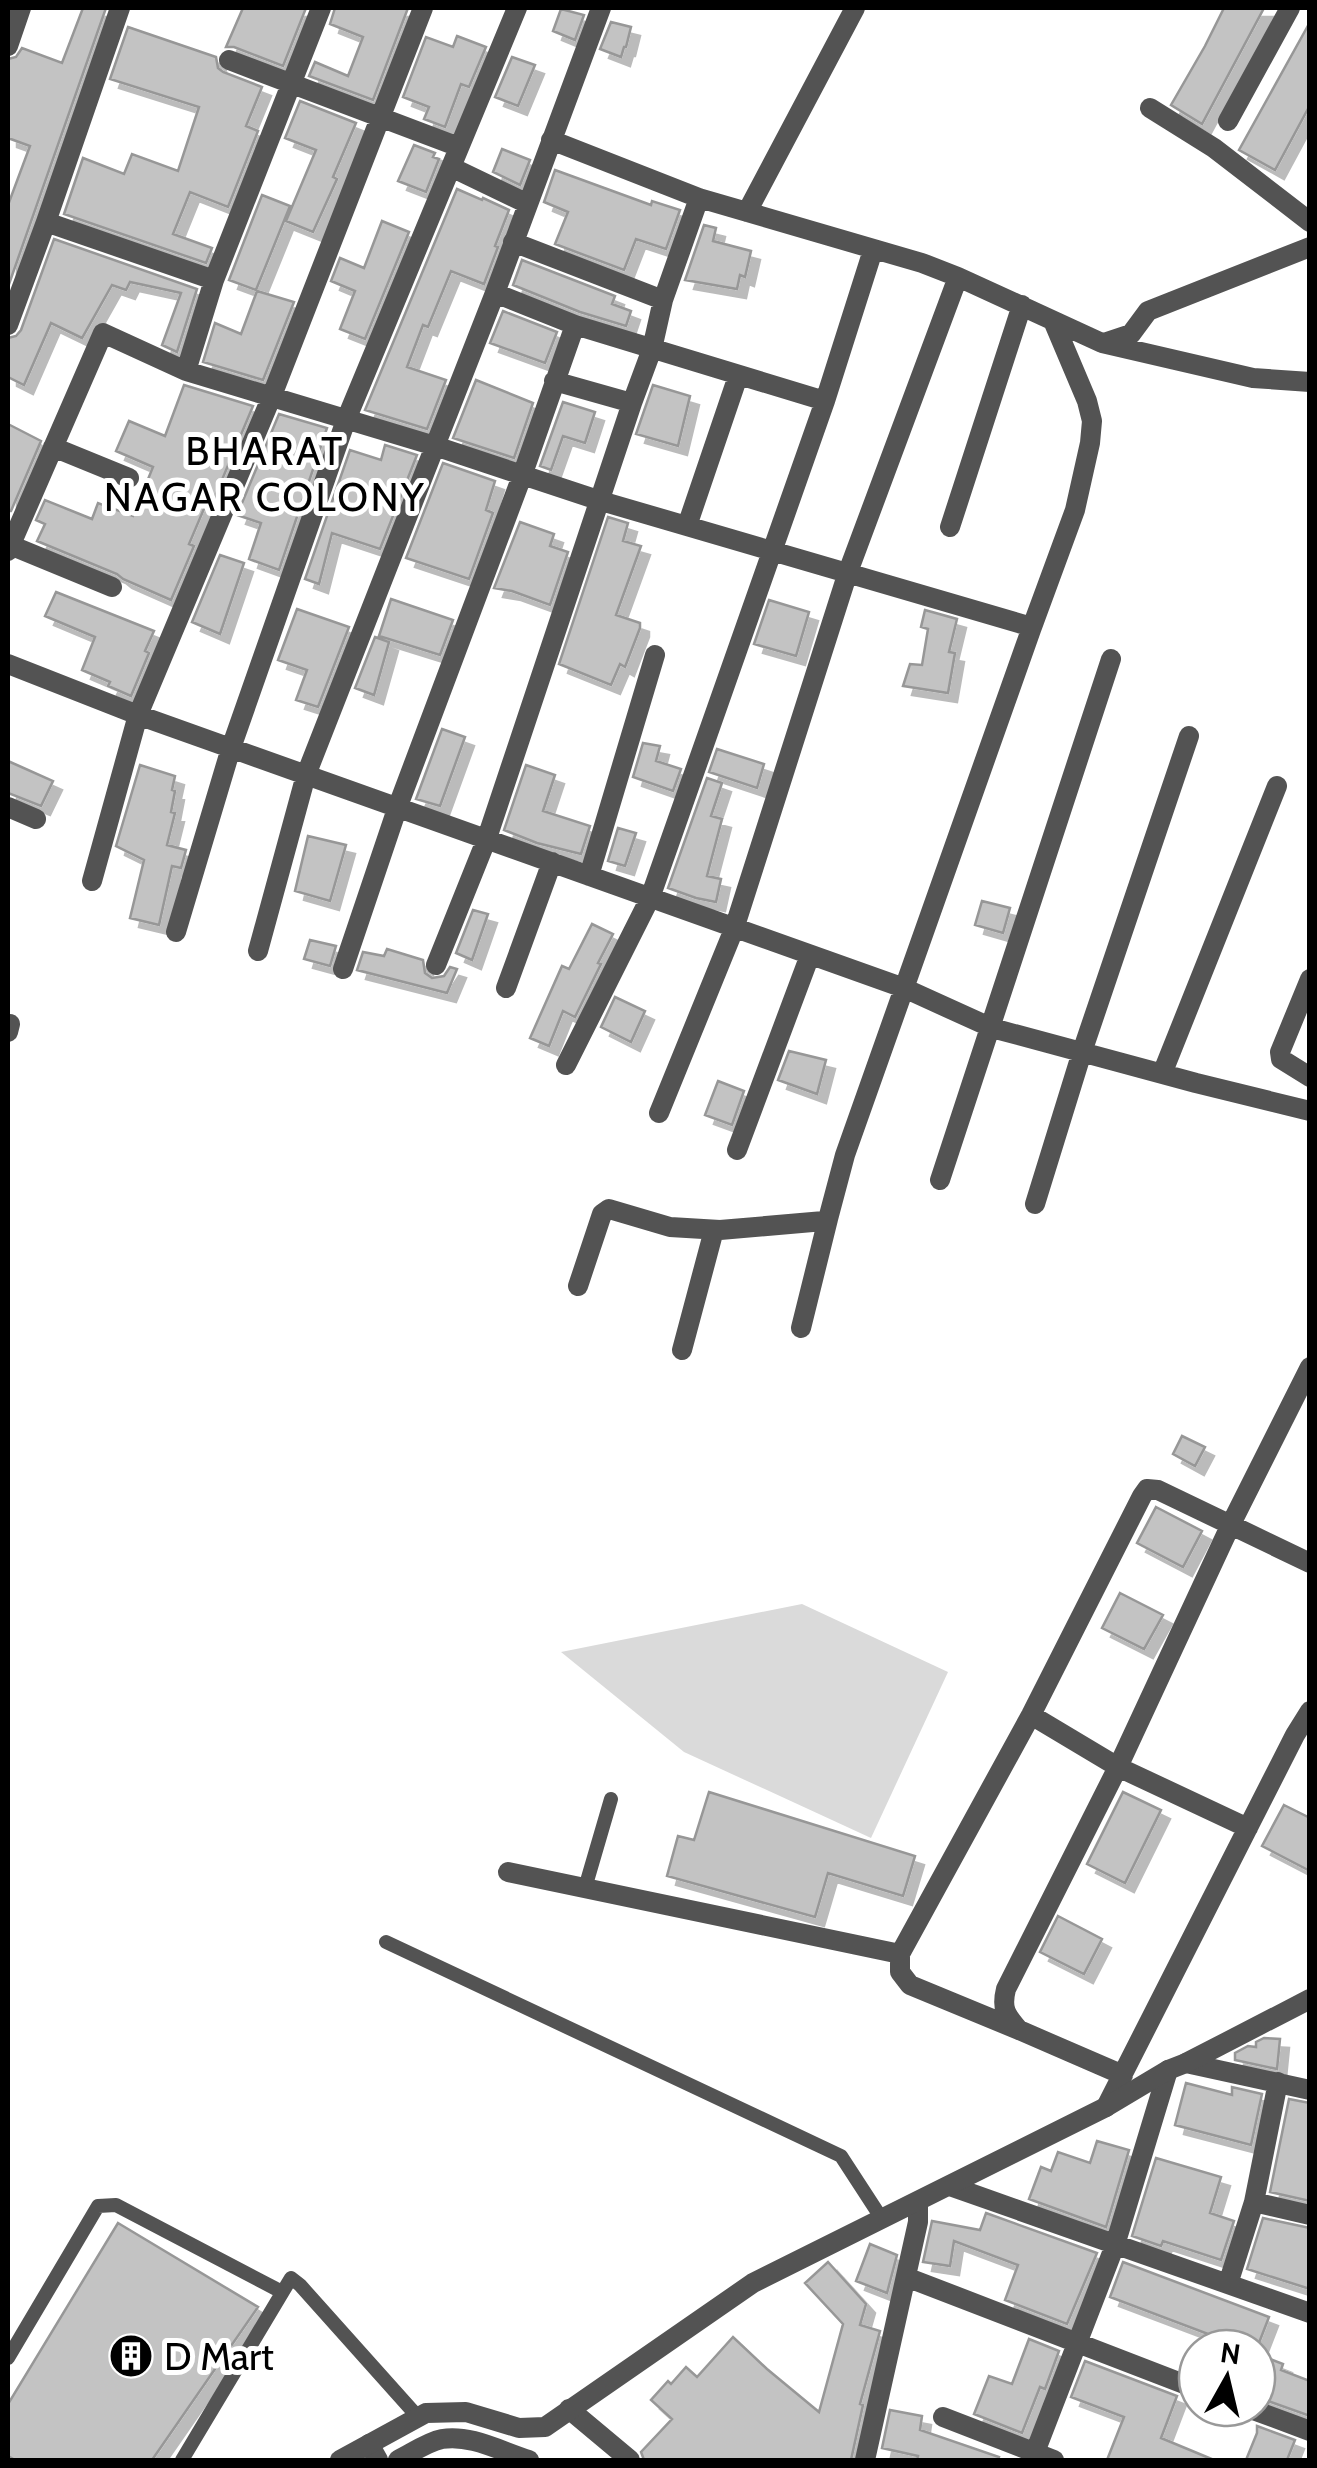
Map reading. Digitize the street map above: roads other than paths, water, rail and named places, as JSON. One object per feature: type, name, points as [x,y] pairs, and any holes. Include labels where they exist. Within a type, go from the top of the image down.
[{"type":"street","points":[[8,46],[21,8]]},
{"type":"street","points":[[8,326],[13,293],[46,222],[120,8]]},
{"type":"street","points":[[186,371],[214,280],[321,8]]},
{"type":"street","points":[[92,881],[138,715],[272,398],[423,8]]},
{"type":"street","points":[[176,932],[231,748],[346,420],[517,8]]},
{"type":"street","points":[[258,951],[306,775],[495,293],[601,8]]},
{"type":"street","points":[[747,212],[854,8]]},
{"type":"street","points":[[1228,121],[1290,8]]},
{"type":"street","points":[[229,60],[379,117],[455,157],[528,204]]},
{"type":"street","points":[[1150,108],[1214,148],[1310,222]]},
{"type":"street","points":[[552,140],[699,198],[922,262],[1102,343],[1253,378],[1310,382]]},
{"type":"street","points":[[436,965],[487,838],[699,198]]},
{"type":"street","points":[[46,222],[214,280]]},
{"type":"street","points":[[513,242],[663,300]]},
{"type":"street","points":[[1102,343],[1132,334],[1148,311],[1310,247]]},
{"type":"street","points":[[566,1065],[650,898],[825,401],[872,250]]},
{"type":"street","points":[[659,1113],[734,928],[848,572],[958,277]]},
{"type":"street","points":[[495,293],[575,325],[825,401]]},
{"type":"street","points":[[950,527],[1022,306]]},
{"type":"street","points":[[801,1328],[845,1155],[1075,510],[1092,421],[1054,323]]},
{"type":"street","points":[[343,969],[398,806],[575,325]]},
{"type":"street","points":[[112,587],[9,548],[103,334],[186,371],[601,501],[1032,627]]},
{"type":"street","points":[[687,526],[738,376]]},
{"type":"street","points":[[554,381],[632,403]]},
{"type":"street","points":[[53,447],[129,478]]},
{"type":"street","points":[[590,876],[655,655]]},
{"type":"street","points":[[940,1180],[1111,659]]},
{"type":"street","points":[[8,664],[138,715],[904,988],[992,1028],[1310,1111]]},
{"type":"street","points":[[1035,1204],[1189,736]]},
{"type":"street","points":[[1162,1074],[1277,786]]},
{"type":"street","points":[[8,807],[36,819]]},
{"type":"street","points":[[506,988],[552,862]]},
{"type":"street","points":[[737,1150],[810,955]]},
{"type":"street","points":[[1310,979],[1280,1052],[1281,1059],[1310,1077]]},
{"type":"street","points":[[578,1286],[602,1214],[609,1209],[670,1227],[714,1230],[824,1221],[830,1216]]},
{"type":"street","points":[[682,1350],[714,1230]]},
{"type":"street","points":[[1019,2030],[1002,2003],[1006,1989],[1118,1767],[1231,1524],[1310,1367]]},
{"type":"street","points":[[1123,2075],[910,1985],[900,1972],[900,1954],[1032,1716],[1147,1489],[1158,1490],[1310,1563]]},
{"type":"street","points":[[1106,2107],[1248,1828],[1302,1739],[1310,1711]]},
{"type":"street","points":[[1032,1716],[1118,1767],[1248,1828]]},
{"type":"street","points":[[508,1872],[900,1954]]},
{"type":"street","points":[[344,2460],[374,2452],[426,2413],[466,2412],[519,2428],[546,2427],[753,2282],[1106,2107],[1310,1998]]},
{"type":"street","points":[[1177,2066],[1310,2090]]},
{"type":"street","points":[[943,2418],[1040,2458],[1177,2066]]},
{"type":"street","points":[[1228,2284],[1254,2202],[1278,2082]]},
{"type":"street","points":[[950,2186],[1310,2313]]},
{"type":"street","points":[[865,2460],[918,2222],[918,2202]]},
{"type":"street","points":[[1254,2202],[1310,2216]]},
{"type":"street","points":[[906,2277],[1177,2381]]},
{"type":"street","points":[[570,2409],[630,2460]]},
{"type":"street","points":[[1277,2419],[1310,2431]]},
{"type":"street","points":[[398,2460],[444,2438],[480,2442],[528,2460]]},
{"type":"lane","points":[[585,1888],[611,1799]]},
{"type":"lane","points":[[386,1942],[841,2156],[882,2219]]},
{"type":"lane","points":[[8,2358],[98,2206],[116,2205],[282,2292]]},
{"type":"lane","points":[[182,2460],[291,2278],[418,2417]]},
{"type":"place","name":"D Mart","points":[[131,2356]]},
{"type":"district","name":"BHARAT NAGAR COLONY","points":[[265,473]]}]
